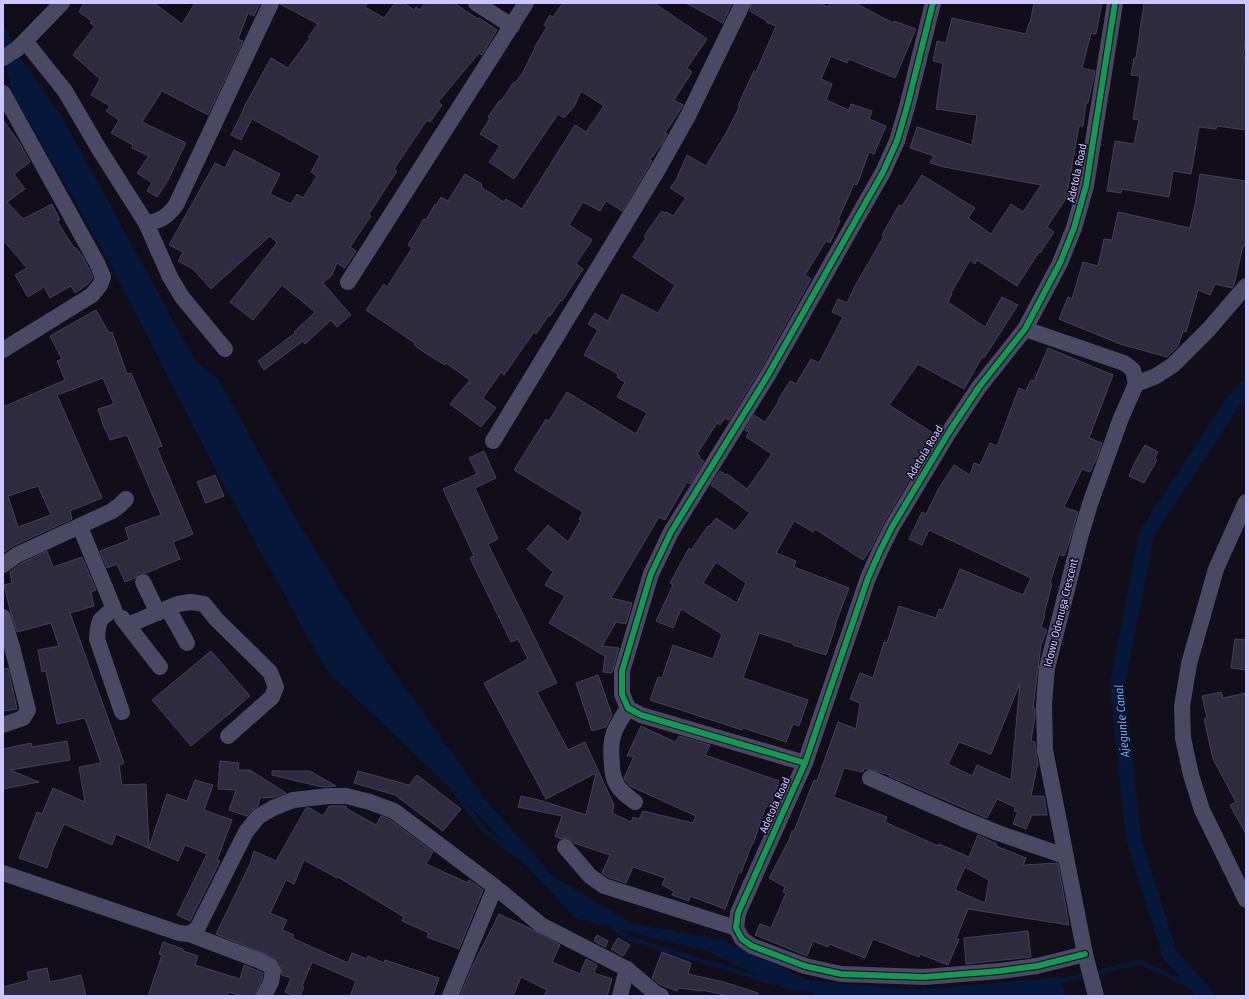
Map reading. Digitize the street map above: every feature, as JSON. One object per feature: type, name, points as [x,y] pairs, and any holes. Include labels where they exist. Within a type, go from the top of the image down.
[{"type":"street","points":[[3,58],[21,45],[62,3]]},
{"type":"street","points":[[146,223],[159,221],[170,213],[176,205],[271,3]]},
{"type":"street","points":[[476,3],[512,26]]},
{"type":"street","points":[[348,282],[526,3]]},
{"type":"street","points":[[493,442],[657,171],[695,102],[743,3]]},
{"type":"street","points":[[805,763],[641,715],[628,708],[622,694],[622,671],[651,574],[671,532],[768,375],[883,172],[897,141],[907,107],[932,3]]},
{"type":"street","name":"Adetola Road","points":[[737,921],[805,763],[868,578],[880,551],[892,527],[949,432],[979,387],[1025,329],[1060,263],[1074,228],[1088,171],[1115,3]]},
{"type":"street","points":[[21,45],[65,91],[99,150],[146,223],[170,277],[182,297],[225,349]]},
{"type":"street","points":[[3,94],[93,256],[103,277],[100,286],[92,295],[3,350]]},
{"type":"street","points":[[1025,329],[1124,363],[1133,370],[1136,384],[1156,376],[1173,365],[1209,329],[1246,286]]},
{"type":"street","name":"Idowu Odenuga Crescent","points":[[1096,996],[1084,954],[1045,750],[1044,704],[1047,668],[1090,501],[1121,418],[1136,384]]},
{"type":"street","points":[[3,565],[17,555],[112,511],[126,499]]},
{"type":"street","points":[[1246,502],[1216,569],[1189,664],[1182,706],[1184,738],[1191,775],[1202,810],[1246,900]]},
{"type":"street","points":[[80,527],[114,610],[128,625],[160,667]]},
{"type":"street","points":[[143,582],[187,643]]},
{"type":"street","points":[[128,625],[178,604],[190,602],[204,604],[216,619],[270,672],[276,687],[272,696],[228,736]]},
{"type":"street","points":[[114,610],[101,619],[97,628],[97,638],[122,712]]},
{"type":"street","points":[[3,617],[8,648],[28,710],[23,718],[3,725]]},
{"type":"street","points":[[628,708],[618,723],[612,736],[610,750],[613,774],[616,784],[622,792],[635,802]]},
{"type":"street","points":[[870,778],[983,827],[1065,856]]},
{"type":"street","points":[[189,934],[197,929],[246,832],[258,817],[272,808],[293,800],[329,796],[346,796],[370,802],[394,811],[495,887],[541,925],[627,969],[655,993],[661,996]]},
{"type":"street","points":[[565,848],[590,876],[604,886],[737,921],[742,939],[752,946],[805,966],[841,974],[924,977],[993,972],[1037,966],[1084,954]]},
{"type":"street","points":[[3,873],[179,933],[189,934],[269,965],[273,971],[271,982],[264,996]]},
{"type":"street","points":[[450,996],[495,887]]},
{"type":"street","points":[[620,996],[627,969]]},
{"type":"water","points":[[3,24],[19,56],[62,117],[196,362],[218,378],[290,509],[370,638],[484,798],[553,876],[631,923],[723,940],[808,980],[915,990],[1061,977],[1065,996],[857,996],[788,990],[707,951],[575,918],[476,812],[326,670],[226,489],[102,249],[13,94],[3,53]]},
{"type":"building","points":[[84,3],[154,3],[182,24],[195,3],[260,3],[254,16],[248,13],[238,39],[243,41],[208,115],[162,91],[142,122],[186,143],[167,182],[157,197],[147,191],[152,183],[137,173],[149,156],[132,148],[133,145],[111,133],[119,120],[106,111],[110,106],[91,95],[100,79],[73,55],[95,26],[90,23],[92,21],[79,12]]},
{"type":"building","points":[[280,3],[368,3],[365,7],[384,18],[395,3],[404,3],[414,10],[416,7],[420,10],[425,3],[454,3],[497,30],[482,55],[479,53],[438,102],[442,105],[430,122],[427,120],[394,169],[397,171],[369,214],[371,216],[350,247],[356,251],[345,268],[337,263],[332,275],[323,283],[351,315],[337,327],[331,320],[305,344],[303,341],[264,370],[258,361],[295,333],[294,332],[315,312],[282,285],[253,320],[230,302],[277,243],[270,236],[211,289],[193,269],[178,261],[183,252],[169,245],[215,163],[225,168],[234,150],[280,174],[270,194],[291,204],[297,194],[303,198],[317,176],[311,172],[320,156],[252,119],[241,140],[231,135],[243,109],[271,58],[288,68],[310,38],[308,37],[318,24]]},
{"type":"building","points":[[563,3],[654,3],[707,39],[687,68],[692,72],[674,100],[683,105],[665,133],[667,134],[663,142],[650,160],[652,161],[622,211],[606,201],[600,211],[583,202],[569,225],[592,240],[576,264],[583,269],[562,301],[561,300],[550,316],[549,315],[536,334],[534,332],[504,375],[501,372],[483,398],[496,408],[481,427],[450,404],[470,380],[446,363],[445,365],[427,354],[414,345],[415,343],[366,310],[384,284],[387,287],[412,248],[408,245],[424,219],[426,220],[435,204],[436,205],[441,197],[448,201],[465,174],[482,184],[481,187],[504,202],[506,199],[522,209],[575,125],[586,132],[604,106],[581,91],[574,107],[564,118],[558,114],[514,179],[489,162],[500,146],[480,134],[490,118],[488,117],[514,82],[515,83],[522,74],[534,48],[547,27],[544,25],[550,15],[553,17]]},
{"type":"building","points":[[686,3],[732,3],[723,23]]},
{"type":"building","points":[[752,3],[819,3],[828,7],[830,3],[855,3],[893,23],[894,21],[916,29],[895,78],[849,59],[847,63],[831,56],[821,79],[832,84],[826,100],[849,110],[851,104],[872,111],[869,119],[886,126],[874,154],[869,152],[857,185],[854,184],[838,220],[840,221],[830,243],[826,241],[805,275],[811,279],[760,370],[729,420],[725,418],[720,425],[717,423],[697,454],[700,456],[699,458],[704,461],[690,484],[687,482],[665,520],[659,517],[611,598],[632,603],[626,624],[616,622],[602,646],[619,648],[612,673],[603,672],[605,656],[549,623],[565,596],[545,585],[553,572],[527,549],[548,525],[568,542],[581,520],[579,519],[583,512],[514,470],[546,419],[549,421],[567,392],[636,434],[647,413],[617,397],[625,382],[617,377],[618,374],[584,355],[598,330],[588,324],[595,313],[608,321],[622,294],[658,313],[675,285],[633,257],[646,238],[644,236],[662,211],[673,216],[686,198],[670,188],[676,180],[687,155],[706,166],[740,106],[738,105],[754,71],[756,72],[776,26],[766,22],[767,21],[750,11]]},
{"type":"building","points":[[1034,3],[1102,3],[1096,34],[1091,33],[1082,68],[1095,71],[1088,103],[1086,103],[1083,126],[1079,126],[1067,193],[1069,194],[1047,227],[1054,232],[1017,286],[977,260],[975,264],[970,260],[951,293],[952,294],[948,302],[985,327],[1002,297],[1018,305],[984,358],[982,357],[964,389],[918,364],[889,405],[936,435],[863,560],[815,529],[813,532],[794,521],[776,553],[796,561],[794,567],[849,588],[835,625],[826,655],[759,633],[743,678],[808,700],[799,726],[793,724],[786,742],[743,728],[742,730],[650,700],[658,677],[662,678],[673,645],[713,659],[722,634],[681,609],[673,628],[656,621],[673,585],[670,583],[689,548],[691,550],[708,526],[709,527],[716,518],[735,531],[750,513],[711,485],[720,471],[726,475],[727,474],[747,489],[772,454],[746,437],[749,432],[745,430],[754,415],[765,422],[790,381],[796,384],[811,359],[819,363],[843,317],[832,312],[838,299],[847,303],[855,286],[884,236],[882,235],[899,205],[902,206],[922,175],[975,208],[968,218],[991,234],[1011,204],[1023,212],[1041,185],[944,167],[930,163],[934,156],[910,148],[917,127],[972,145],[977,115],[936,109],[943,63],[933,61],[937,41],[946,43],[952,18],[1026,34]],"holes":[[[716,562],[746,583],[737,603],[703,583]]]},
{"type":"building","points":[[1144,3],[1246,3],[1246,36],[1243,56],[1246,56],[1246,130],[1217,126],[1216,129],[1199,127],[1191,174],[1173,171],[1169,197],[1122,189],[1121,193],[1107,191],[1115,141],[1134,144],[1139,120],[1133,119],[1140,76],[1131,75],[1134,58],[1136,58]]},
{"type":"building","points":[[3,120],[19,142],[30,162],[14,174],[25,189],[7,202],[23,219],[52,204],[60,220],[57,221],[74,248],[75,247],[83,257],[93,277],[88,284],[75,293],[71,286],[50,298],[44,287],[28,297],[15,275],[27,268],[3,240]]},
{"type":"building","points":[[1200,174],[1246,181],[1246,246],[1243,246],[1232,288],[1215,284],[1210,295],[1198,290],[1186,332],[1183,331],[1178,346],[1167,357],[1120,344],[1059,319],[1068,297],[1072,299],[1083,262],[1098,266],[1104,239],[1112,240],[1118,212],[1190,228]]},
{"type":"building","points":[[96,310],[109,333],[112,332],[127,374],[131,373],[162,446],[157,448],[193,534],[173,542],[180,559],[146,573],[139,573],[135,578],[125,582],[117,564],[107,568],[100,551],[129,540],[125,528],[161,515],[127,435],[110,440],[105,430],[98,409],[114,404],[103,378],[57,395],[102,498],[70,511],[72,519],[13,546],[3,553],[3,407],[65,380],[57,361],[62,359],[50,336]],"holes":[[[38,486],[51,515],[18,527],[8,496]]]},
{"type":"building","points":[[1048,348],[1113,375],[1089,438],[1102,443],[1096,460],[1090,472],[1082,469],[1064,507],[1078,512],[1064,556],[1059,554],[1050,583],[1052,584],[1041,627],[1047,630],[1041,645],[1033,708],[1035,708],[1035,717],[1031,741],[1035,742],[1038,766],[1031,796],[1044,796],[1047,815],[1032,815],[1026,829],[1013,824],[1018,812],[1014,811],[1015,807],[997,799],[987,818],[889,776],[890,775],[869,769],[864,769],[863,772],[844,768],[834,797],[887,817],[885,822],[938,846],[939,844],[969,857],[978,835],[997,844],[996,846],[1026,858],[1023,865],[1058,863],[1069,925],[968,909],[956,939],[959,939],[948,965],[920,954],[919,957],[873,939],[865,958],[829,944],[828,947],[813,941],[807,956],[755,935],[760,924],[771,928],[786,893],[783,892],[785,887],[769,878],[789,840],[792,831],[794,831],[814,780],[817,781],[838,722],[856,729],[860,703],[850,699],[860,673],[873,678],[884,642],[887,643],[899,606],[936,618],[939,609],[943,610],[960,569],[1023,595],[1031,578],[929,530],[922,545],[909,539],[922,512],[926,514],[939,488],[954,465],[970,475],[974,463],[980,465],[990,443],[997,446],[1019,388],[1026,391],[1031,380],[1034,381]],"holes":[[[1020,683],[1011,780],[977,765],[972,776],[948,764],[959,742],[991,754]],[[965,867],[989,880],[985,903],[955,890]]]},
{"type":"building","points":[[1145,445],[1158,452],[1155,458],[1157,460],[1144,483],[1129,476]]},
{"type":"building","points":[[484,451],[496,478],[475,488],[498,539],[488,544],[557,683],[537,692],[568,750],[585,742],[614,805],[612,813],[631,822],[633,817],[639,819],[643,811],[693,823],[696,816],[630,786],[625,780],[624,778],[634,756],[627,756],[641,726],[675,742],[679,736],[710,745],[705,755],[779,781],[770,807],[766,806],[753,844],[741,873],[739,872],[725,909],[690,896],[689,901],[672,895],[674,891],[662,885],[665,878],[633,867],[626,883],[608,877],[602,873],[610,855],[574,843],[568,838],[561,839],[555,836],[562,816],[518,807],[521,796],[539,800],[586,815],[596,773],[546,799],[484,683],[528,659],[518,639],[511,642],[470,558],[474,556],[443,489],[477,474],[469,458]]},
{"type":"building","points":[[215,475],[224,496],[206,503],[197,482]]},
{"type":"building","points":[[47,551],[53,567],[82,557],[96,590],[91,592],[94,606],[70,613],[124,763],[119,765],[122,785],[146,784],[149,848],[167,794],[187,801],[195,780],[213,785],[204,810],[232,820],[217,860],[220,861],[190,921],[177,915],[207,854],[185,845],[178,861],[116,834],[112,845],[64,824],[51,854],[47,868],[19,858],[37,812],[42,814],[53,788],[85,802],[79,767],[101,763],[85,718],[57,724],[46,671],[42,672],[38,650],[59,646],[51,623],[17,632],[10,610],[4,585],[12,583],[10,572],[22,563]]},
{"type":"building","points":[[1235,639],[1246,640],[1246,670],[1231,668]]},
{"type":"building","points":[[211,651],[250,696],[191,746],[152,700]]},
{"type":"building","points":[[8,668],[17,709],[4,711],[3,669]]},
{"type":"building","points":[[598,675],[612,715],[606,727],[592,731],[576,683]]},
{"type":"building","points":[[1221,692],[1223,698],[1246,693],[1246,834],[1230,805],[1236,802],[1213,759],[1204,719],[1207,718],[1202,696]]},
{"type":"building","points":[[67,741],[70,760],[10,770],[39,782],[3,789],[3,749],[31,743],[32,747]]},
{"type":"building","points":[[220,761],[239,763],[238,770],[250,770],[286,793],[275,797],[260,798],[258,806],[247,816],[229,810],[236,790],[218,789]]},
{"type":"building","points":[[272,771],[310,771],[336,786],[322,787],[272,775]]},
{"type":"building","points":[[358,771],[409,785],[417,775],[461,809],[443,831],[395,795],[354,783]]},
{"type":"building","points":[[329,806],[346,806],[346,808],[376,825],[381,816],[389,819],[433,852],[426,864],[468,883],[469,880],[483,890],[459,949],[427,937],[429,933],[402,921],[404,917],[338,877],[337,878],[304,860],[294,884],[286,880],[270,913],[287,920],[282,930],[294,935],[292,938],[348,963],[352,953],[367,959],[368,956],[384,963],[385,960],[439,978],[433,996],[350,996],[356,981],[312,962],[302,986],[304,987],[300,996],[295,996],[285,992],[291,978],[282,975],[281,966],[273,957],[216,934],[250,864],[254,851],[276,861],[306,808],[310,808],[323,816]]},
{"type":"building","points":[[499,914],[560,945],[552,962],[580,974],[586,959],[597,965],[594,973],[612,979],[607,996],[544,996],[547,990],[521,977],[513,996],[460,996],[472,967]]},
{"type":"building","points":[[1028,931],[1031,957],[966,964],[964,938]]},
{"type":"building","points":[[597,935],[608,941],[605,947],[594,941]]},
{"type":"building","points":[[618,938],[630,945],[623,956],[611,949]]},
{"type":"building","points":[[163,942],[198,956],[195,965],[240,979],[244,965],[263,973],[255,996],[242,996],[229,992],[227,996],[148,996],[162,955],[159,954]]},
{"type":"building","points":[[662,952],[691,963],[688,974],[724,982],[758,993],[758,996],[729,996],[702,990],[678,988],[677,991],[659,984],[652,978]]},
{"type":"building","points":[[47,968],[50,982],[81,975],[86,996],[3,996],[3,987],[29,980],[27,972]]},
{"type":"waterway","name":"Ajegunle Canal","points":[[1207,996],[1170,955],[1134,841],[1117,686],[1147,533],[1233,402],[1246,388]]},
{"type":"waterway","points":[[454,791],[485,831],[518,856]]},
{"type":"waterway","points":[[609,924],[630,939],[774,983]]},
{"type":"waterway","points":[[1057,982],[1140,962],[1204,992]]},
{"type":"waterway","points":[[816,993],[847,996]]},
{"type":"cycle path","points":[[805,763],[641,715],[628,708],[622,694],[622,671],[651,574],[671,532],[768,375],[883,172],[897,141],[933,3]]},
{"type":"cycle path","points":[[1085,954],[1037,966],[1000,971],[924,977],[841,974],[805,966],[752,946],[742,939],[736,928],[738,913],[805,763],[868,578],[880,551],[892,527],[949,432],[979,387],[1025,329],[1060,263],[1074,228],[1086,186],[1115,3]]}]
